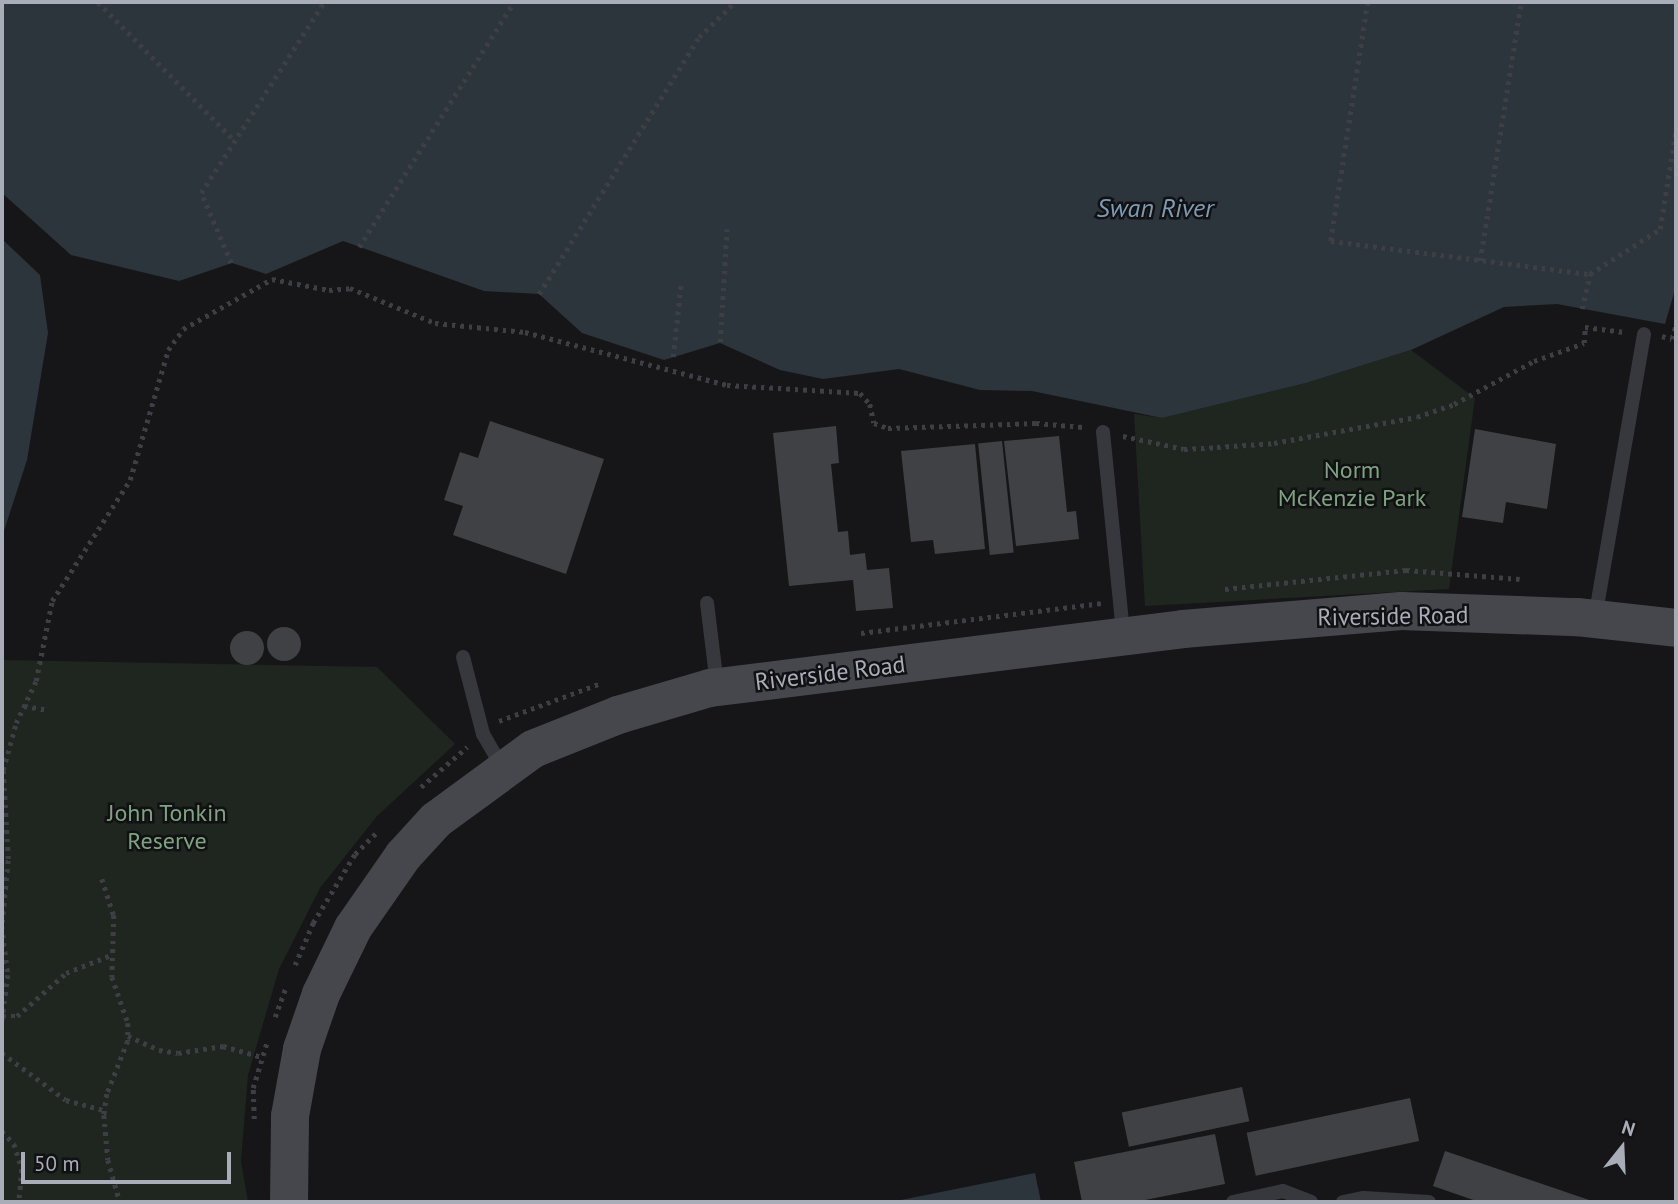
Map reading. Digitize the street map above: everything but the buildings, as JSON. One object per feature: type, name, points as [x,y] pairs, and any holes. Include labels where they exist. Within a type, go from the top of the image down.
[{"type":"street","name":"Riverside Road","points":[[289,1202],[290,1116],[302,1049],[339,954],[403,856],[436,820],[503,768],[533,749],[618,715],[718,687],[1122,618],[1401,611],[1595,619],[1676,628]]},
{"type":"lane","points":[[1595,619],[1644,334]]},
{"type":"lane","points":[[1103,432],[1122,618]]},
{"type":"lane","points":[[707,603],[718,687]]},
{"type":"lane","points":[[463,657],[483,734],[503,768]]},
{"type":"lane","points":[[1233,1202],[1283,1191],[1311,1202]]},
{"type":"lane","points":[[1343,1202],[1364,1198],[1429,1202]]},
{"type":"path","points":[[98,2],[233,139]]},
{"type":"path","points":[[231,263],[201,193],[233,139],[324,2]]},
{"type":"path","points":[[359,247],[514,2]]},
{"type":"path","points":[[539,294],[699,37],[735,2]]},
{"type":"path","points":[[1368,2],[1331,242],[1590,274],[1660,229],[1676,129]]},
{"type":"path","points":[[1480,261],[1521,2]]},
{"type":"path","points":[[720,342],[727,229]]},
{"type":"path","points":[[1583,309],[1590,274]]},
{"type":"path","points":[[2,1023],[8,975],[2,925],[8,859],[3,769],[24,706],[36,681],[52,601],[130,480],[168,350],[183,329],[272,279],[329,290],[351,288],[435,323],[525,332],[727,385],[860,393],[870,404],[874,423],[888,428],[1036,423],[1103,432],[1184,449],[1274,443],[1417,417],[1454,404],[1534,361],[1584,343],[1585,327]]},
{"type":"path","points":[[673,357],[681,283]]},
{"type":"path","points":[[1216,590],[1406,570],[1532,581]]},
{"type":"path","points":[[852,634],[1122,618]]},
{"type":"path","points":[[410,797],[507,715],[615,679]]},
{"type":"path","points":[[24,706],[49,710]]},
{"type":"path","points":[[291,974],[313,923],[355,854],[383,825]]},
{"type":"path","points":[[102,880],[114,915],[111,956],[128,1036],[104,1110],[108,1160],[120,1202]]},
{"type":"path","points":[[4,1016],[17,1016],[66,973],[111,956]]},
{"type":"path","points":[[273,1023],[286,987]]},
{"type":"path","points":[[254,1127],[253,1088],[270,1034]]},
{"type":"path","points":[[128,1036],[159,1050],[178,1053],[223,1046],[262,1057]]},
{"type":"path","points":[[2,1053],[66,1100],[104,1110]]},
{"type":"path","points":[[2,1131],[14,1144],[22,1169],[19,1202]]},
{"type":"green space","name":"Norm McKenzie Park","points":[[1411,350],[1475,398],[1449,589],[1145,606],[1134,414],[1162,418],[1306,383]]},
{"type":"green space","name":"John Tonkin Reserve","points":[[2,660],[377,667],[455,744],[377,816],[320,888],[279,969],[248,1075],[241,1161],[248,1202],[2,1202]]},
{"type":"water","name":"Swan River","points":[[2,2],[1676,2],[1676,286],[1665,324],[1557,304],[1504,307],[1411,350],[1306,383],[1162,418],[1032,391],[980,390],[899,369],[823,379],[780,370],[720,343],[664,360],[582,333],[539,294],[484,291],[343,241],[266,274],[232,263],[179,281],[71,255],[2,193]]},
{"type":"water","points":[[2,239],[40,275],[48,333],[27,460],[2,537]]},
{"type":"water","points":[[1035,1173],[1041,1202],[896,1202],[896,1201]]}]
